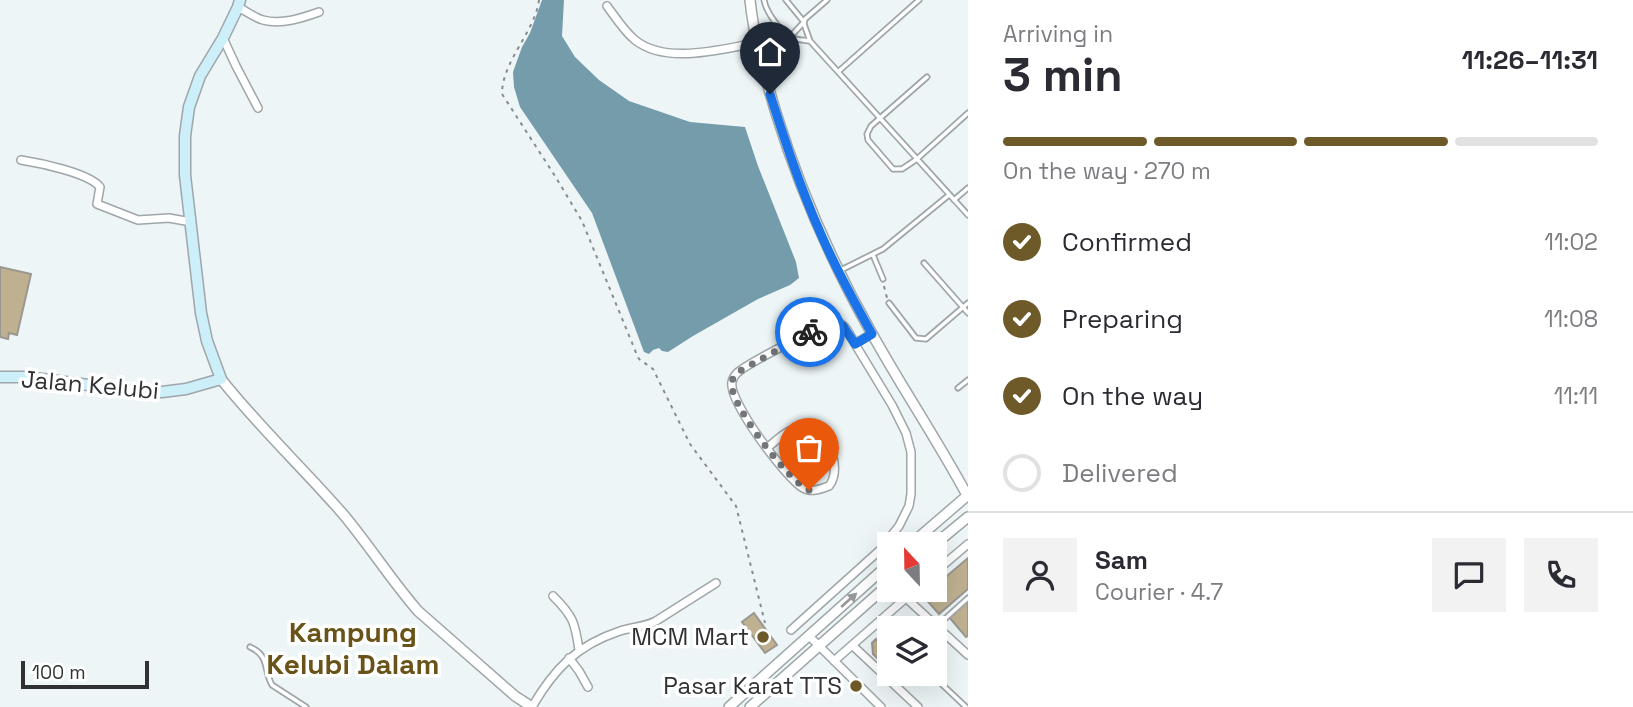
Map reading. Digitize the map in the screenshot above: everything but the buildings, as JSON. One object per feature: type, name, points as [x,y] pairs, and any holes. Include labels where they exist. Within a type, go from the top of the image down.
[{"type":"main road","points":[[221,379],[204,330],[185,175],[185,136],[187,115],[200,76],[223,38],[239,3]]},
{"type":"main road","name":"Jalan Kelubi","points":[[0,377],[27,377],[119,390],[162,392],[186,389],[221,379]]},
{"type":"street","points":[[750,0],[756,43],[772,98],[819,230],[872,334],[968,496],[925,532]]},
{"type":"street","points":[[239,3],[262,20],[297,19],[319,12]]},
{"type":"street","points":[[607,6],[632,38],[643,45],[660,50],[691,53],[756,43]]},
{"type":"street","points":[[223,38],[258,108]]},
{"type":"street","points":[[21,160],[54,167],[94,181],[100,187],[97,204],[132,218],[169,218],[191,222]]},
{"type":"street","points":[[767,448],[791,430],[814,430],[823,438],[833,457],[836,471],[832,482],[826,488],[813,491],[806,489],[790,476],[767,448],[747,420],[734,396],[732,383],[736,374],[746,367],[830,323],[839,323],[855,344],[906,433],[911,452],[911,494],[900,526],[880,550],[791,630]]},
{"type":"street","points":[[855,344],[872,334]]},
{"type":"street","points":[[221,379],[341,512],[418,611],[515,696],[532,707],[560,666],[579,650],[621,631],[650,624],[716,583]]},
{"type":"street","points":[[947,534],[968,517]]},
{"type":"street","points":[[947,562],[968,544]]},
{"type":"street","points":[[729,707],[877,575]]},
{"type":"street","points":[[750,707],[877,595]]},
{"type":"street","points":[[553,596],[574,621],[579,650]]},
{"type":"street","points":[[834,660],[901,602]]},
{"type":"street","points":[[910,602],[926,616]]},
{"type":"street","points":[[947,634],[966,649]]},
{"type":"street","points":[[809,636],[881,707]]},
{"type":"street","points":[[852,645],[877,668]]},
{"type":"street","points":[[569,658],[588,687]]},
{"type":"street","points":[[896,686],[918,707]]},
{"type":"lane","points":[[764,0],[771,17],[790,37],[810,40]]},
{"type":"lane","points":[[786,0],[804,22],[810,40],[968,215]]},
{"type":"lane","points":[[790,37],[807,17],[827,0]]},
{"type":"lane","points":[[839,71],[919,0]]},
{"type":"lane","points":[[927,77],[880,118],[867,134],[868,140],[892,169],[902,169],[917,159],[968,113]]},
{"type":"lane","points":[[954,200],[968,188]]},
{"type":"lane","points":[[838,271],[883,249],[949,195]]},
{"type":"lane","points":[[873,255],[883,279]]},
{"type":"lane","points":[[924,263],[968,313]]},
{"type":"lane","points":[[889,303],[916,338],[921,340],[926,339],[968,303]]},
{"type":"lane","points":[[958,388],[968,380]]},
{"type":"lane","points":[[947,620],[968,598]]},
{"type":"lane","points":[[250,647],[259,651],[264,659],[272,685],[306,707]]},
{"type":"lane","points":[[944,686],[966,707]]},
{"type":"path","points":[[539,0],[504,79],[504,99],[582,221],[636,355],[653,369],[690,444],[736,506],[765,623]]},
{"type":"path","points":[[883,279],[889,303]]},
{"type":"shaded area","points":[[542,0],[564,0],[562,36],[575,57],[599,80],[629,101],[690,122],[745,127],[796,262],[799,278],[668,352],[659,348],[649,354],[644,352],[592,213],[520,107],[514,87],[513,72]]},
{"type":"shaded area","points":[[806,429],[818,437],[828,466],[821,478],[809,479],[799,473],[781,447],[783,440]]},
{"type":"way so far","points":[[809,490],[801,487],[790,476],[759,437],[734,396],[732,387],[738,372],[810,332]]},
{"type":"place","name":"MCM Mart","points":[[763,637]]},
{"type":"place","name":"Pasar Karat TTS","points":[[856,686]]},
{"type":"district","name":"Kampung Kelubi Dalam","points":[[353,648]]},
{"type":"route","points":[[770,94],[819,230],[872,334],[855,344],[847,330],[834,322],[810,332]]}]
